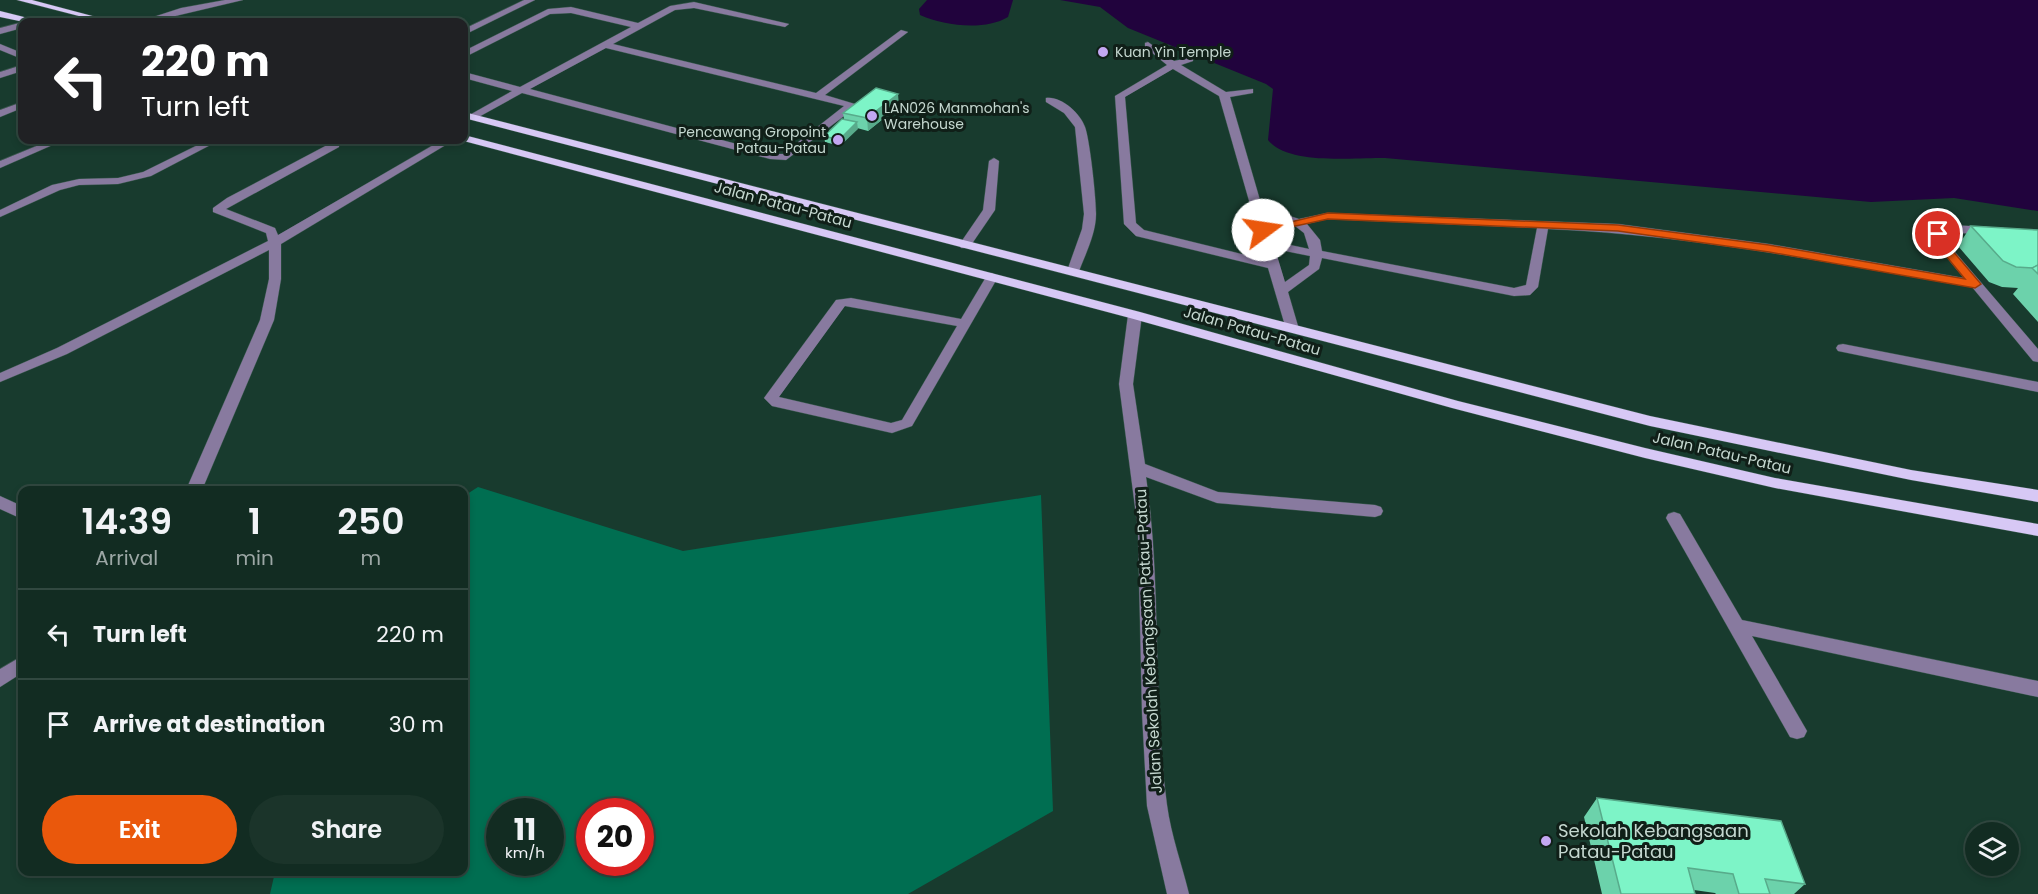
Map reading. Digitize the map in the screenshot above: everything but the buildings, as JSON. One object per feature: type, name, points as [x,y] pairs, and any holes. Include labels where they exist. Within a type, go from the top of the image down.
[{"type":"main road","points":[[21,0],[95,18]]},
{"type":"main road","points":[[0,14],[18,18]]},
{"type":"main road","name":"Jalan Patau-Patau","points":[[468,116],[1662,423],[1911,475],[2038,496]]},
{"type":"main road","name":"Jalan Patau-Patau","points":[[468,139],[1135,315],[1457,405],[1645,453],[1774,483],[2038,530]]},
{"type":"street","points":[[156,18],[184,10],[239,0]]},
{"type":"street","points":[[468,30],[531,0]]},
{"type":"street","points":[[468,116],[683,5],[785,24]]},
{"type":"street","points":[[468,52],[548,12],[571,10],[639,26]]},
{"type":"street","points":[[0,31],[18,26]]},
{"type":"street","points":[[819,95],[904,32]]},
{"type":"street","points":[[468,76],[774,157],[786,157],[848,108],[850,104],[606,45]]},
{"type":"street","points":[[1148,45],[1173,65],[1224,95],[1250,91]]},
{"type":"street","points":[[0,47],[18,56]]},
{"type":"street","points":[[0,65],[18,59]]},
{"type":"street","points":[[1190,59],[1173,65],[1120,96],[1130,224],[1140,233],[1274,266]]},
{"type":"street","points":[[0,75],[18,69]]},
{"type":"street","points":[[1224,95],[1291,326]]},
{"type":"street","points":[[1050,100],[1066,108],[1075,117],[1080,127],[1090,214],[1073,271]]},
{"type":"street","points":[[0,114],[18,107]]},
{"type":"street","points":[[0,165],[50,144]]},
{"type":"street","points":[[0,214],[56,187],[79,182],[118,181],[147,174],[207,144]]},
{"type":"street","points":[[0,378],[62,351],[275,242],[442,144]]},
{"type":"street","points":[[196,486],[267,320],[275,279],[275,242],[271,231],[217,210],[231,200],[335,146]]},
{"type":"street","points":[[965,245],[990,210],[994,162]]},
{"type":"street","points":[[1257,209],[1300,221],[1308,230],[1317,254],[1315,266],[1281,291]]},
{"type":"street","points":[[1263,230],[1328,216],[1618,228],[1692,237],[1975,284]]},
{"type":"street","points":[[1267,244],[1525,292],[1532,287],[1543,225]]},
{"type":"street","points":[[2004,232],[1959,229],[1938,234],[1940,243],[2038,358]]},
{"type":"street","points":[[965,324],[850,302],[841,303],[771,398],[777,403],[898,428],[907,423],[965,324],[992,277]]},
{"type":"street","name":"Jalan Sekolah Kebangsaan Patau-Patau","points":[[1135,315],[1126,384],[1146,530],[1151,713],[1157,806],[1178,894]]},
{"type":"street","points":[[1843,348],[2038,387]]},
{"type":"street","points":[[1139,468],[1217,497],[1375,511]]},
{"type":"street","points":[[0,502],[18,511]]},
{"type":"street","points":[[1674,518],[1797,731]]},
{"type":"street","points":[[1736,626],[2038,689]]},
{"type":"street","points":[[0,679],[18,666]]},
{"type":"green space","points":[[478,487],[683,551],[1041,495],[1053,811],[908,894],[270,894],[274,876],[468,876],[468,493]]},
{"type":"shaded area","points":[[927,0],[1013,0],[1008,17],[988,24],[964,25],[941,22],[920,15],[919,9]]},
{"type":"shaded area","points":[[1060,0],[2038,0],[2038,211],[1954,198],[1871,202],[1385,158],[1323,158],[1291,154],[1268,140],[1273,89],[1266,84],[1128,28],[1100,7]]},
{"type":"place","name":"Kuan Yin Temple","points":[[1103,52]]},
{"type":"place","name":"LAN026 Manmohan's Warehouse","points":[[872,116]]},
{"type":"place","name":"Pencawang Gropoint Patau-Patau","points":[[838,140]]},
{"type":"place","name":"Sekolah Kebangsaan Patau-Patau","points":[[1546,841]]},
{"type":"route","points":[[1263,230],[1328,216],[1618,228],[1769,248],[1975,284],[1940,243],[1937,238],[1938,234]]}]
